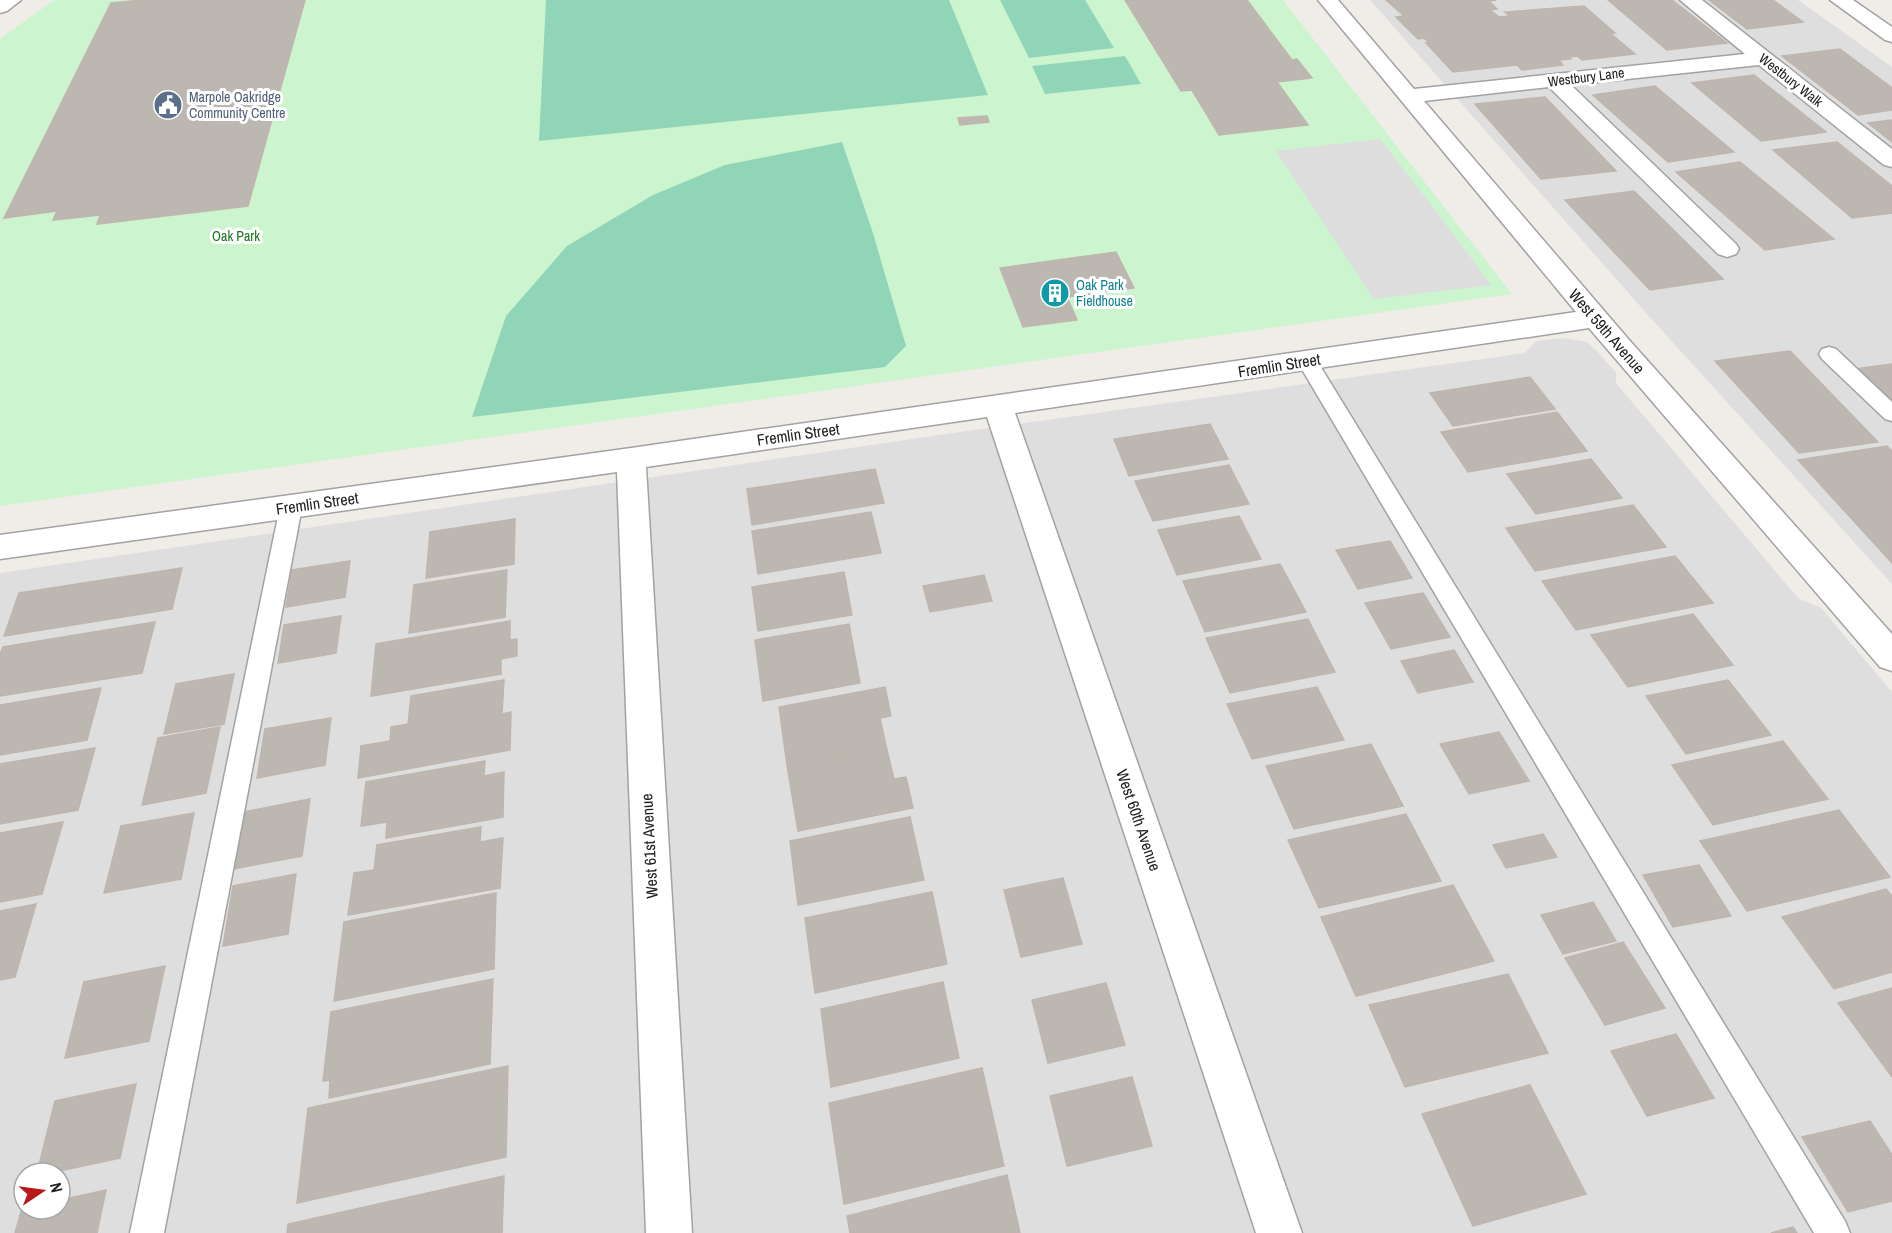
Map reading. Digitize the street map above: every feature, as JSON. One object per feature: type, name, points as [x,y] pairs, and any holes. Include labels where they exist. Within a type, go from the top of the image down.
[{"type":"street","points":[[0,7],[11,0]]},
{"type":"street","name":"West 59th Avenue","points":[[1328,0],[1596,318],[1892,657]]},
{"type":"street","name":"Westbury Walk","points":[[1690,0],[1892,160]]},
{"type":"street","points":[[1840,0],[1892,36]]},
{"type":"street","name":"Westbury Lane","points":[[1409,96],[1763,58]]},
{"type":"street","points":[[1554,80],[1728,249]]},
{"type":"street","name":"Fremlin Street","points":[[0,547],[631,459],[1596,318]]},
{"type":"street","name":"West 60th Avenue","points":[[998,406],[1279,1233]]},
{"type":"street","name":"West 61st Avenue","points":[[631,459],[669,1233]]},
{"type":"lane","points":[[1829,354],[1892,414]]},
{"type":"lane","points":[[1307,361],[1833,1233]]},
{"type":"lane","points":[[147,1233],[291,507]]},
{"type":"shaded area","points":[[1370,0],[1798,0],[1892,67],[1892,584],[1647,314]]},
{"type":"shaded area","points":[[1380,139],[1491,285],[1374,299],[1276,151]]},
{"type":"shaded area","points":[[1562,338],[1587,342],[1598,352],[1616,373],[1616,383],[1798,598],[1821,608],[1892,692],[1892,1233],[0,1233],[0,573],[953,433],[1525,353],[1536,341]]},
{"type":"green space","name":"Oak Park","points":[[54,0],[1283,0],[1512,294],[0,506],[0,39]]},
{"type":"green space","points":[[546,0],[949,0],[988,95],[539,141]]},
{"type":"green space","points":[[1000,0],[1085,0],[1114,48],[1029,58]]},
{"type":"green space","points":[[1125,56],[1141,84],[1045,94],[1032,66]]},
{"type":"green space","points":[[842,142],[872,230],[906,346],[885,367],[472,417],[506,316],[567,246],[653,195],[725,165]]},
{"type":"building","name":"Marpole Oakridge Community Centre","points":[[142,0],[305,0],[248,206],[97,224],[100,215],[53,220],[57,211],[4,218],[111,3]]},
{"type":"building","points":[[1125,0],[1247,0],[1292,60],[1297,59],[1312,78],[1277,82],[1308,125],[1219,135],[1192,90],[1181,91]]},
{"type":"building","points":[[1386,0],[1496,0],[1489,1],[1497,9],[1490,10],[1499,17],[1510,16],[1505,12],[1584,6],[1615,33],[1610,33],[1635,54],[1582,60],[1577,56],[1569,57],[1571,59],[1559,60],[1563,65],[1522,70],[1517,65],[1453,72],[1424,38],[1418,39],[1396,17],[1404,16]]},
{"type":"building","points":[[1608,0],[1672,0],[1727,43],[1667,50]]},
{"type":"building","points":[[1709,0],[1773,0],[1803,22],[1747,29]]},
{"type":"building","points":[[1840,49],[1892,88],[1892,110],[1858,115],[1782,56]]},
{"type":"building","points":[[1754,75],[1826,132],[1761,141],[1692,83]]},
{"type":"building","points":[[1655,86],[1734,152],[1668,162],[1593,95]]},
{"type":"building","points":[[1545,97],[1616,171],[1541,179],[1475,104]]},
{"type":"building","points":[[987,116],[989,122],[960,125],[958,118]]},
{"type":"building","points":[[1892,120],[1892,142],[1868,123]]},
{"type":"building","points":[[1837,142],[1892,186],[1892,213],[1852,218],[1773,150]]},
{"type":"building","points":[[1740,162],[1834,239],[1765,250],[1676,172]]},
{"type":"building","points":[[1634,191],[1723,279],[1650,290],[1565,200]]},
{"type":"building","name":"Oak Park Fieldhouse","points":[[1116,252],[1134,288],[1067,297],[1077,320],[1023,327],[1000,268]]},
{"type":"building","points":[[1790,351],[1878,442],[1799,453],[1715,361]]},
{"type":"building","points":[[1892,364],[1892,406],[1855,369]]},
{"type":"building","points":[[1530,377],[1555,409],[1453,426],[1430,393]]},
{"type":"building","points":[[1557,412],[1587,451],[1468,472],[1441,432]]},
{"type":"building","points":[[1210,424],[1228,459],[1129,476],[1114,439]]},
{"type":"building","points":[[1887,446],[1892,451],[1892,563],[1798,460]]},
{"type":"building","points":[[1591,459],[1622,498],[1536,514],[1507,474]]},
{"type":"building","points":[[1229,465],[1249,504],[1153,521],[1135,481]]},
{"type":"building","points":[[875,469],[884,503],[752,525],[747,489]]},
{"type":"building","points":[[1633,505],[1666,547],[1535,571],[1506,528]]},
{"type":"building","points":[[871,512],[881,553],[758,574],[752,531]]},
{"type":"building","points":[[1239,516],[1261,559],[1177,575],[1158,530]]},
{"type":"building","points":[[515,519],[514,564],[426,578],[430,532]]},
{"type":"building","points":[[1390,541],[1412,578],[1358,589],[1336,550]]},
{"type":"building","points":[[1675,556],[1713,603],[1576,630],[1542,581]]},
{"type":"building","points":[[350,561],[345,597],[286,607],[292,570]]},
{"type":"building","points":[[1280,564],[1306,612],[1205,632],[1183,581]]},
{"type":"building","points":[[182,568],[172,609],[4,636],[19,593]]},
{"type":"building","points":[[507,570],[505,617],[409,633],[414,585]]},
{"type":"building","points":[[844,572],[852,615],[758,631],[752,587]]},
{"type":"building","points":[[984,575],[992,601],[930,612],[923,586]]},
{"type":"building","points":[[1423,593],[1450,637],[1391,649],[1365,603]]},
{"type":"building","points":[[1693,614],[1733,665],[1628,687],[1591,635]]},
{"type":"building","points":[[341,616],[336,653],[278,663],[284,625]]},
{"type":"building","points":[[1308,619],[1335,672],[1230,693],[1206,638]]},
{"type":"building","points":[[510,621],[510,640],[517,639],[517,656],[501,659],[501,674],[371,696],[376,644]]},
{"type":"building","points":[[155,622],[142,673],[0,696],[0,654],[3,647]]},
{"type":"building","points":[[849,624],[860,683],[763,701],[755,640]]},
{"type":"building","points":[[1454,650],[1473,682],[1418,693],[1401,661]]},
{"type":"building","points":[[234,674],[224,724],[164,734],[176,684]]},
{"type":"building","points":[[504,680],[502,714],[511,712],[510,750],[358,778],[361,746],[390,741],[391,727],[408,724],[411,696]]},
{"type":"building","points":[[1728,680],[1771,735],[1686,754],[1646,696]]},
{"type":"building","points":[[885,687],[891,716],[880,718],[886,746],[787,765],[779,707]]},
{"type":"building","points":[[1317,687],[1344,740],[1252,759],[1227,704]]},
{"type":"building","points":[[101,688],[87,740],[0,755],[0,705]]},
{"type":"building","points":[[331,718],[325,765],[257,778],[265,729]]},
{"type":"building","points":[[220,727],[206,793],[142,805],[158,738]]},
{"type":"building","points":[[1499,732],[1529,781],[1469,794],[1440,744]]},
{"type":"building","points":[[1783,741],[1828,799],[1713,825],[1672,765]]},
{"type":"building","points":[[1371,744],[1403,806],[1294,829],[1266,766]]},
{"type":"building","points":[[886,746],[894,779],[906,777],[913,808],[798,831],[787,765]]},
{"type":"building","points":[[95,748],[78,810],[0,824],[0,764]]},
{"type":"building","points":[[485,761],[484,776],[504,772],[503,817],[386,838],[387,822],[361,826],[366,782]]},
{"type":"building","points":[[310,799],[302,856],[233,869],[244,812]]},
{"type":"building","points":[[1839,810],[1890,877],[1747,911],[1700,841]]},
{"type":"building","points":[[194,813],[181,879],[104,893],[121,826]]},
{"type":"building","points":[[1406,814],[1441,881],[1319,908],[1288,840]]},
{"type":"building","points":[[910,817],[924,880],[798,905],[790,841]]},
{"type":"building","points":[[63,822],[42,894],[0,902],[0,833]]},
{"type":"building","points":[[481,827],[480,842],[503,838],[500,888],[348,915],[354,873],[374,870],[377,845]]},
{"type":"building","points":[[1543,834],[1557,857],[1506,868],[1493,845]]},
{"type":"building","points":[[1699,865],[1731,916],[1673,927],[1643,875]]},
{"type":"building","points":[[296,874],[288,934],[223,946],[233,886]]},
{"type":"building","points":[[1063,878],[1082,944],[1021,957],[1004,890]]},
{"type":"building","points":[[1453,885],[1494,961],[1356,996],[1321,917]]},
{"type":"building","points":[[1886,889],[1892,896],[1892,972],[1834,989],[1782,917]]},
{"type":"building","points":[[932,892],[947,964],[815,993],[805,918]]},
{"type":"building","points":[[496,893],[494,969],[334,1001],[344,922]]},
{"type":"building","points":[[1593,902],[1616,941],[1563,954],[1541,915]]},
{"type":"building","points":[[36,904],[15,977],[0,980],[0,911]]},
{"type":"building","points":[[1623,942],[1665,1008],[1605,1025],[1565,958]]},
{"type":"building","points":[[165,966],[149,1041],[65,1058],[84,982]]},
{"type":"building","points":[[1508,974],[1548,1053],[1405,1087],[1369,1005]]},
{"type":"building","points":[[493,979],[490,1064],[329,1098],[330,1080],[323,1081],[331,1012]]},
{"type":"building","points":[[943,982],[959,1058],[831,1087],[821,1009]]},
{"type":"building","points":[[1106,983],[1125,1045],[1048,1063],[1032,1000]]},
{"type":"building","points":[[1892,988],[1892,1077],[1838,1003]]},
{"type":"building","points":[[1676,1034],[1714,1098],[1647,1116],[1611,1051]]},
{"type":"building","points":[[508,1066],[506,1157],[297,1203],[308,1108]]},
{"type":"building","points":[[982,1068],[1004,1166],[844,1204],[829,1103]]},
{"type":"building","points":[[1132,1077],[1152,1146],[1067,1166],[1050,1096]]},
{"type":"building","points":[[136,1084],[120,1158],[72,1168],[72,1161],[40,1161],[55,1101]]},
{"type":"building","points":[[1530,1085],[1586,1194],[1473,1226],[1422,1114]]},
{"type":"building","points":[[1870,1121],[1892,1155],[1892,1201],[1848,1212],[1802,1137]]},
{"type":"building","points":[[1007,1175],[1020,1233],[850,1233],[847,1216]]},
{"type":"building","points":[[504,1176],[502,1233],[287,1233],[288,1224]]},
{"type":"building","points":[[106,1190],[97,1233],[15,1233],[18,1221],[72,1221],[72,1197]]},
{"type":"building","points":[[1793,1227],[1797,1233],[1771,1233]]},
{"type":"place","name":"Marpole Oakridge Community Centre","points":[[168,105]]},
{"type":"place","name":"Oak Park Fieldhouse","points":[[1055,293]]}]
